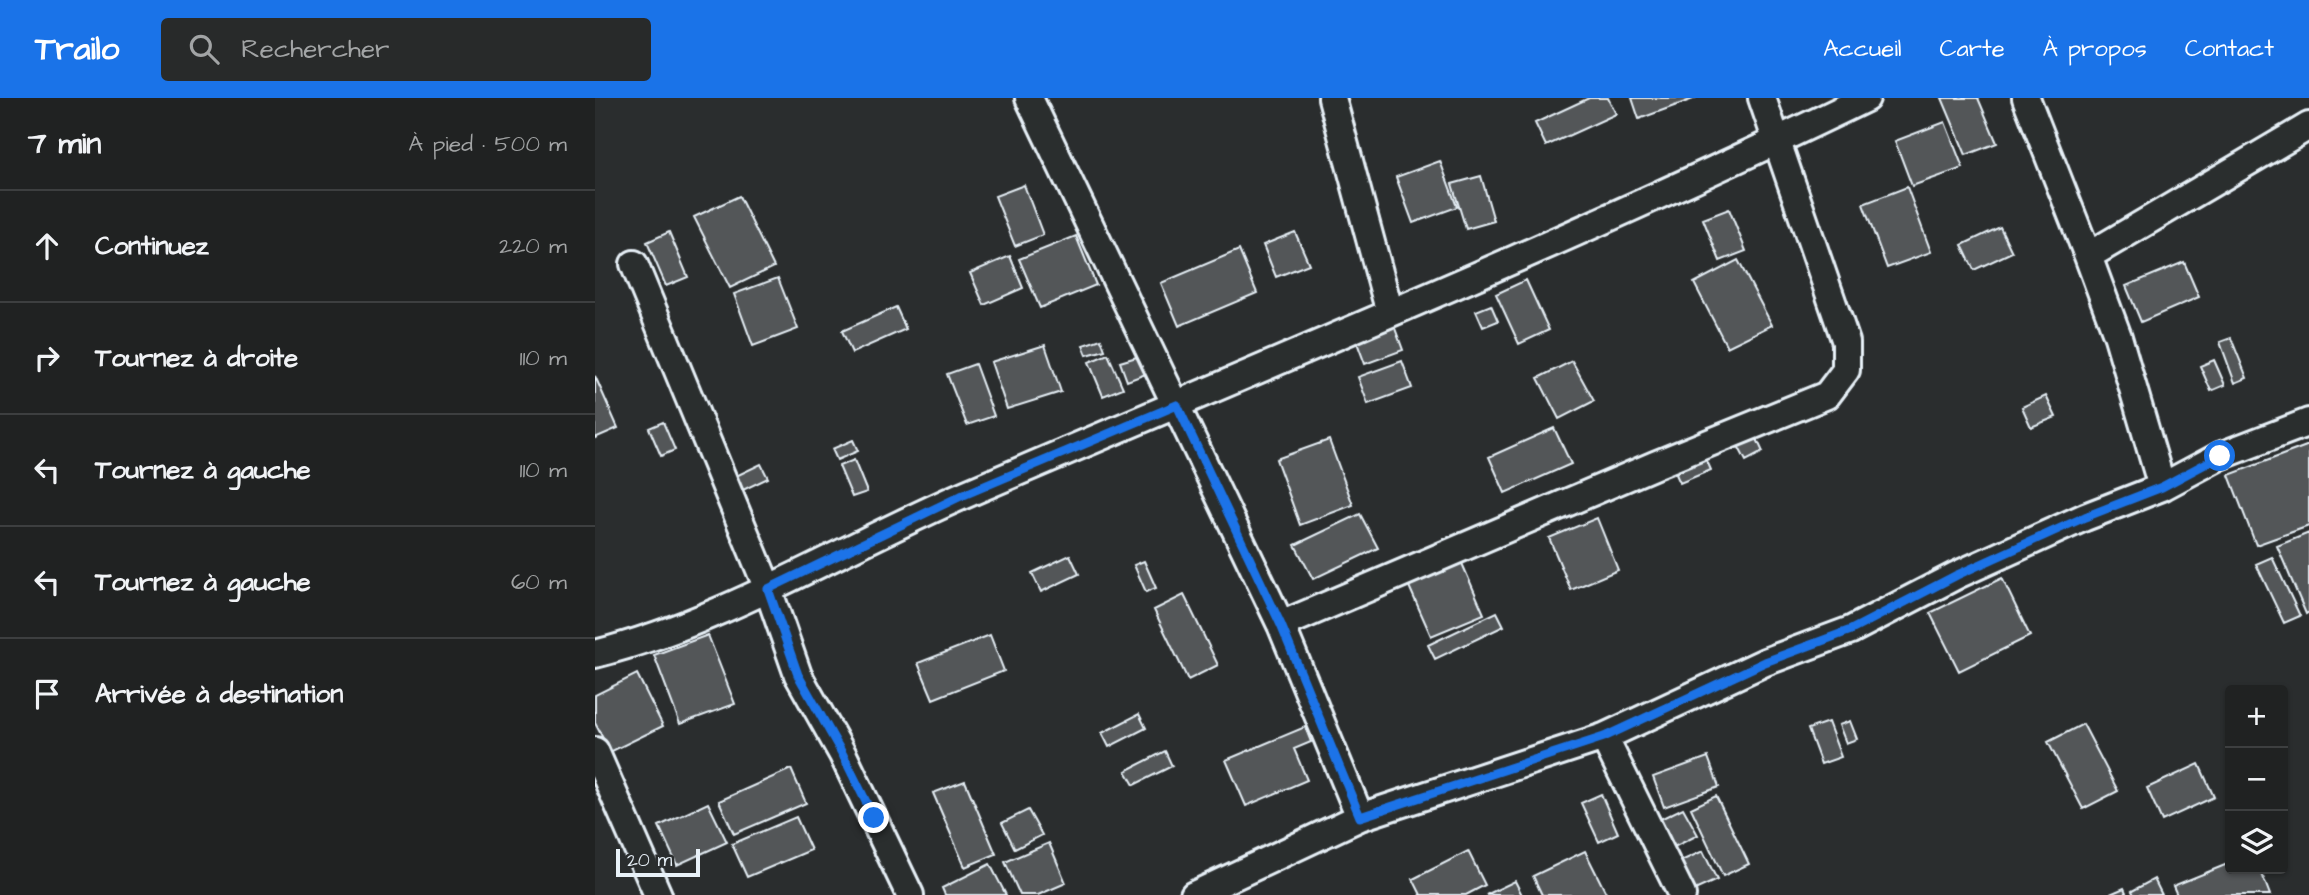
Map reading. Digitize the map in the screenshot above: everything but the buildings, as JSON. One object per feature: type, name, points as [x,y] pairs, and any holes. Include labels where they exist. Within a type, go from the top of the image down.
[{"type":"street","points":[[1028,98],[1281,625],[1360,817]]},
{"type":"street","points":[[1332,98],[1389,313]]},
{"type":"street","points":[[1281,625],[1654,465],[1827,395],[1846,370],[1846,342],[1762,98]]},
{"type":"street","points":[[595,654],[636,643],[768,589],[961,496],[1389,313],[1777,141],[1866,98]]},
{"type":"street","points":[[2026,98],[2118,337],[2162,487]]},
{"type":"street","points":[[2088,256],[2309,126]]},
{"type":"street","points":[[634,264],[768,589],[798,675],[843,755],[911,895]]},
{"type":"street","points":[[1194,895],[1360,817],[1604,737],[1765,662],[1851,630],[1957,575],[2085,517],[2162,487],[2220,456],[2309,422]]},
{"type":"street","points":[[1604,737],[1682,895]]},
{"type":"street","points":[[595,751],[658,895]]},
{"type":"route","points":[[874,818],[843,755],[798,675],[768,589],[961,496],[1177,405],[1281,625],[1360,817],[1604,737],[1765,662],[1851,630],[1957,575],[2085,517],[2162,487],[2220,456]]}]
